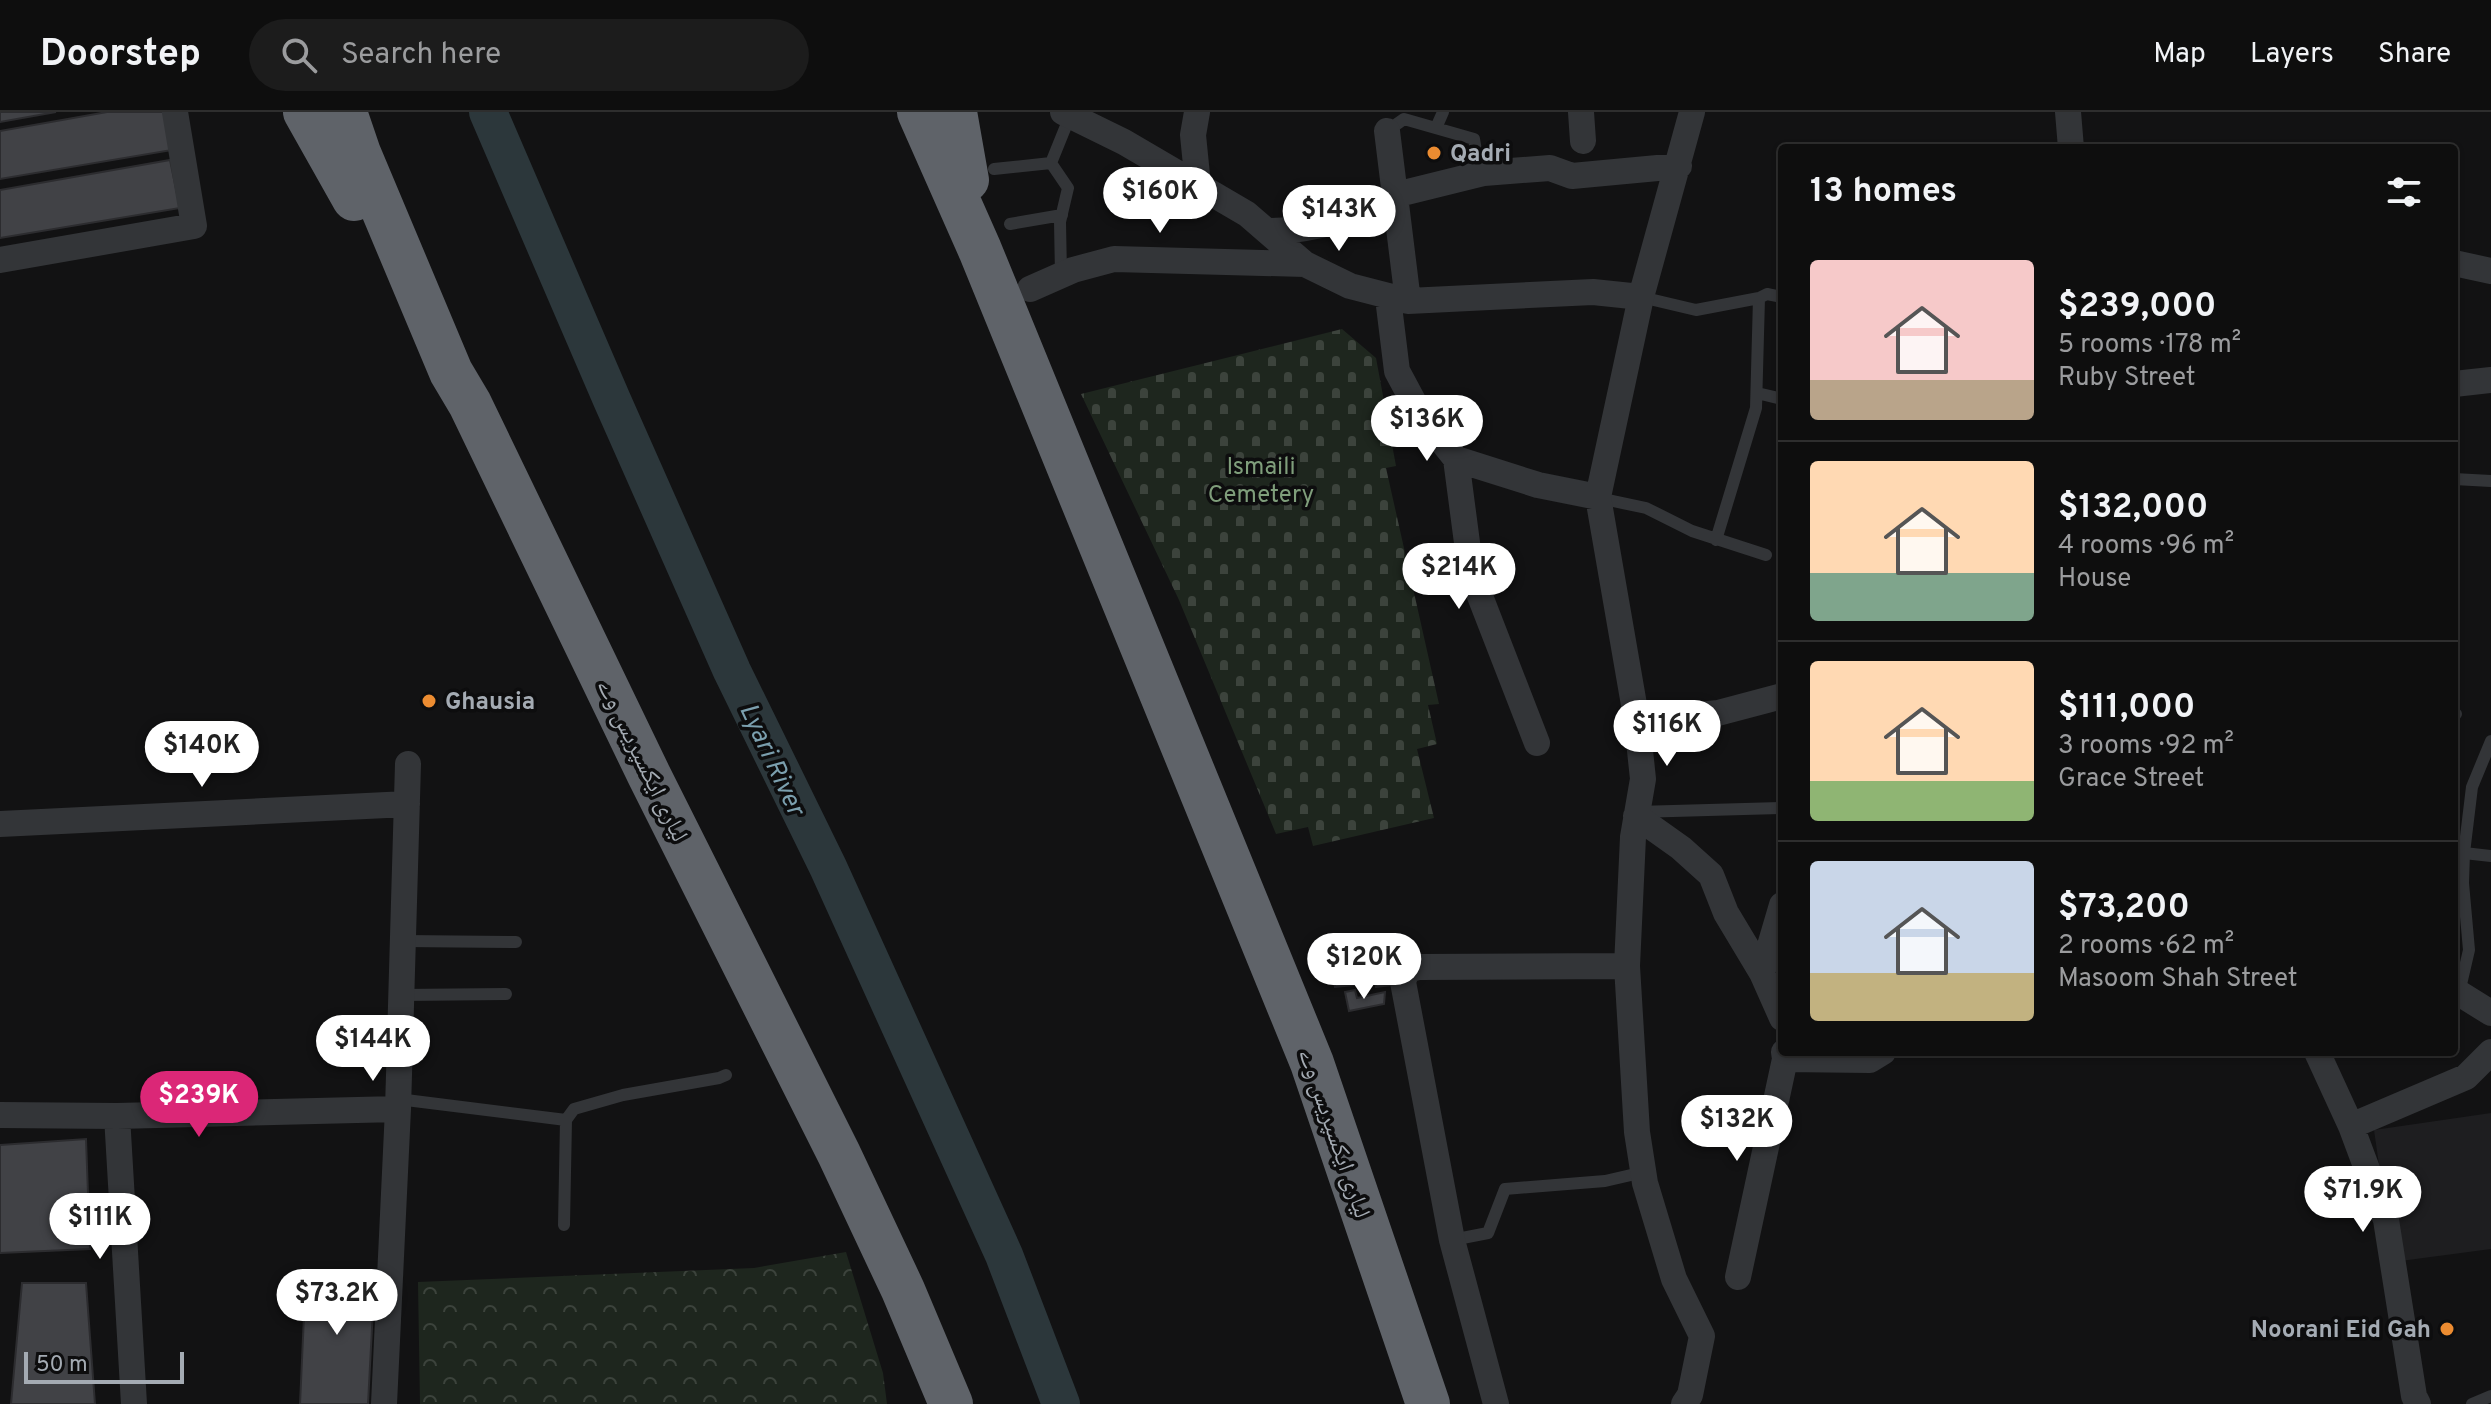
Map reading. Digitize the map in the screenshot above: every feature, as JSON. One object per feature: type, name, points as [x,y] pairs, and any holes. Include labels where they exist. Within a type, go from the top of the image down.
[{"type":"highway","points":[[305,112],[451,372]]},
{"type":"highway","name":"لیاری ایکسپریس وے","points":[[345,112],[359,153],[451,372],[470,404],[649,775],[839,1154],[903,1290],[951,1404]]},
{"type":"highway","name":"لیاری ایکسپریس وے","points":[[934,119],[995,237],[1312,1063],[1428,1404]]},
{"type":"street","points":[[0,260],[194,226],[175,112]]},
{"type":"street","points":[[1197,112],[1193,135],[1198,185]]},
{"type":"street","points":[[1581,112],[1583,141]]},
{"type":"street","points":[[1684,1404],[1690,1395],[1702,1336],[1674,1279],[1644,1172],[1637,1132],[1627,966],[1633,837],[1643,779],[1637,722],[1598,497],[1641,297],[1692,112]]},
{"type":"street","points":[[2068,112],[2071,144]]},
{"type":"street","points":[[1066,113],[1124,142],[1247,214],[1305,264],[1350,286],[1398,299],[1593,292],[1641,297]]},
{"type":"street","points":[[1387,131],[1395,199],[1397,371],[1420,414],[1456,459],[1471,573],[1537,743]]},
{"type":"street","points":[[1267,231],[1289,232],[1310,228],[1480,175],[1550,168],[1572,176],[1679,166]]},
{"type":"street","points":[[1030,289],[1061,275],[1114,259],[1305,264]]},
{"type":"street","points":[[2458,264],[2491,271]]},
{"type":"street","points":[[2458,384],[2491,380]]},
{"type":"street","points":[[1456,459],[1538,485],[1598,497]]},
{"type":"street","points":[[1637,722],[1707,715],[1778,697]]},
{"type":"street","points":[[384,1404],[398,1104],[408,764]]},
{"type":"street","points":[[0,824],[407,804]]},
{"type":"street","points":[[1637,814],[1711,875],[1726,913],[1762,973],[1778,1009]]},
{"type":"street","points":[[1762,973],[1778,919]]},
{"type":"street","points":[[1496,1404],[1452,1240],[1403,982],[1407,970],[1419,967],[1627,966]]},
{"type":"street","points":[[2458,993],[2491,1013]]},
{"type":"street","points":[[2351,1126],[2466,1077],[2491,1052]]},
{"type":"street","points":[[1738,1277],[1784,1056],[1870,1060],[1876,1056]]},
{"type":"street","points":[[2319,1056],[2351,1126],[2386,1220],[2414,1401]]},
{"type":"street","points":[[0,1115],[117,1116],[398,1104]]},
{"type":"street","points":[[117,1116],[134,1404]]},
{"type":"lane","points":[[1436,128],[1443,112]]},
{"type":"lane","points":[[1051,163],[1066,113]]},
{"type":"lane","points":[[1387,131],[1404,119],[1474,139],[1480,175]]},
{"type":"lane","points":[[994,169],[1051,163]]},
{"type":"lane","points":[[1051,163],[1068,188],[1062,215],[1061,275]]},
{"type":"lane","points":[[995,237],[1062,215]]},
{"type":"lane","points":[[1641,297],[1696,310],[1767,294],[1778,296]]},
{"type":"lane","points":[[1716,540],[1756,408],[1759,298]]},
{"type":"lane","points":[[1757,393],[1778,398]]},
{"type":"lane","points":[[2458,479],[2491,481]]},
{"type":"lane","points":[[1598,497],[1646,508],[1716,540],[1766,555]]},
{"type":"lane","points":[[2458,986],[2469,950],[2459,883],[2472,787],[2491,741]]},
{"type":"lane","points":[[1637,814],[1778,808]]},
{"type":"lane","points":[[2464,853],[2491,856]]},
{"type":"lane","points":[[403,941],[516,942]]},
{"type":"lane","points":[[401,995],[506,994]]},
{"type":"lane","points":[[564,1225],[566,1120],[574,1109],[623,1095],[726,1075]]},
{"type":"lane","points":[[398,1104],[566,1120]]},
{"type":"lane","points":[[1452,1240],[1488,1233],[1505,1189],[1605,1181],[1644,1172]]},
{"type":"lane","points":[[2472,1404],[2491,1396]]},
{"type":"shaded area","points":[[2491,1113],[2491,1249],[2393,1262],[2374,1130]]},
{"type":"green space","name":"Ismaili Cemetery","points":[[1342,329],[1376,358],[1396,466],[1386,468],[1439,704],[1428,705],[1437,744],[1417,749],[1434,818],[1313,846],[1308,827],[1276,834],[1179,600],[1081,394]]},
{"type":"green space","points":[[846,1252],[883,1373],[887,1404],[420,1404],[418,1282],[754,1268]]},
{"type":"building","points":[[0,112],[56,112],[0,122]]},
{"type":"building","points":[[107,112],[165,112],[172,150],[0,179],[0,131]]},
{"type":"building","points":[[170,160],[180,208],[0,238],[0,190]]},
{"type":"building","points":[[1367,950],[1373,983],[1335,987],[1329,955]]},
{"type":"building","points":[[1387,959],[1393,985],[1376,987],[1371,961]]},
{"type":"building","points":[[1355,990],[1357,998],[1385,992],[1384,1004],[1349,1011],[1345,992]]},
{"type":"building","points":[[86,1139],[90,1249],[0,1253],[0,1145]]},
{"type":"building","points":[[306,1271],[375,1271],[368,1404],[300,1404]]},
{"type":"building","points":[[22,1283],[86,1283],[95,1404],[11,1404]]},
{"type":"waterway","name":"Lyari River","points":[[488,112],[732,671],[828,867],[1004,1255],[1061,1404]]},
{"type":"place","name":"Qadri","points":[[1434,153]]},
{"type":"place","name":"Ghausia","points":[[429,701]]},
{"type":"place","name":"Noorani Eid Gah","points":[[2447,1329]]}]
